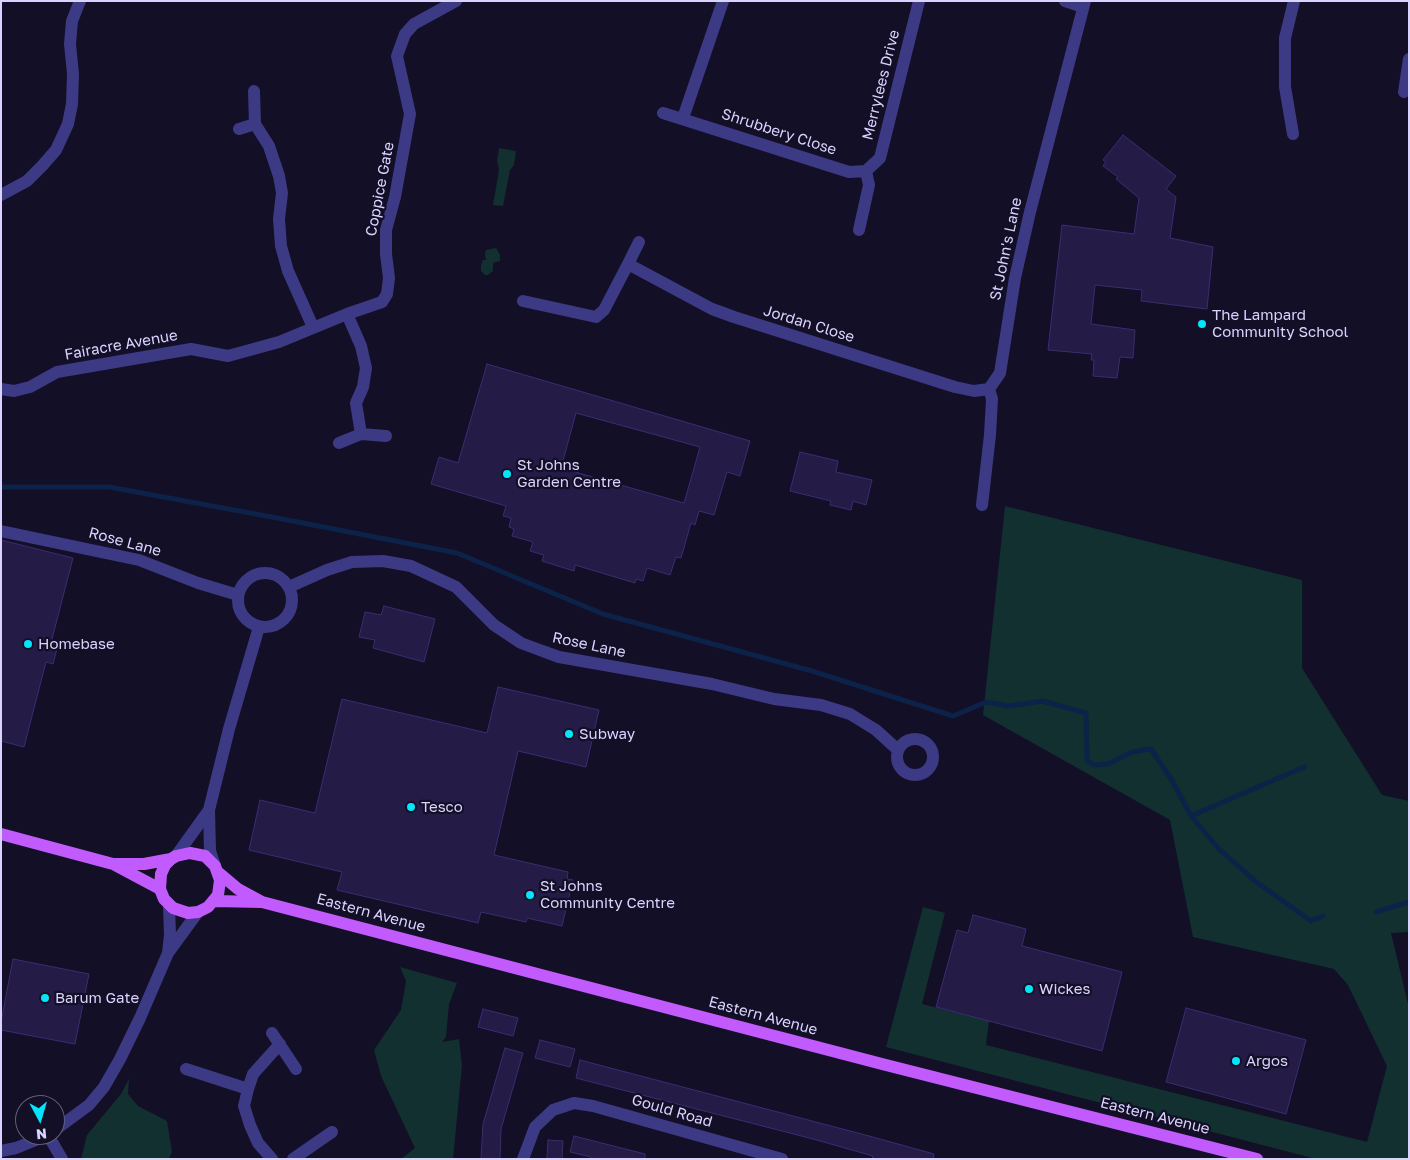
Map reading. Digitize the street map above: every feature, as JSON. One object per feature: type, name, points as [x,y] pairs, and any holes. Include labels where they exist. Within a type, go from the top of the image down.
[{"type":"main road","points":[[1,834],[113,864],[160,889]]},
{"type":"main road","points":[[113,864],[144,864],[173,858],[190,852],[204,856],[217,870],[220,880],[218,895],[208,907],[198,912],[188,913],[169,905],[164,899],[160,889],[161,874],[165,865],[173,858]]},
{"type":"main road","name":"Eastern Avenue","points":[[217,870],[238,889],[262,902]]},
{"type":"main road","name":"Eastern Avenue","points":[[214,901],[262,902],[882,1064],[1257,1159]]},
{"type":"street","points":[[1,195],[27,181],[42,166],[56,150],[68,124],[72,104],[70,44],[72,21],[80,1]]},
{"type":"street","name":"Coppice Gate","points":[[191,349],[228,356],[279,342],[313,327],[382,302],[387,294],[389,278],[386,230],[395,197],[410,114],[397,56],[405,34],[414,24],[456,1]]},
{"type":"street","points":[[683,118],[722,1]]},
{"type":"street","name":"Merrylees Drive","points":[[866,171],[880,158],[919,1]]},
{"type":"street","points":[[1065,1],[1084,4]]},
{"type":"street","points":[[1292,134],[1285,87],[1285,38],[1294,1]]},
{"type":"street","name":"St John's Lane","points":[[989,389],[1000,373],[1015,278],[1030,212],[1084,4]]},
{"type":"street","points":[[1404,92],[1409,59]]},
{"type":"street","points":[[254,91],[255,124],[268,146],[279,176],[282,193],[279,218],[281,246],[288,271],[313,327]]},
{"type":"street","name":"Shrubbery Close","points":[[662,113],[683,118],[849,172],[866,171]]},
{"type":"street","points":[[239,129],[255,124]]},
{"type":"street","points":[[859,230],[868,185],[866,171]]},
{"type":"street","points":[[523,300],[596,317],[604,310],[638,242]]},
{"type":"street","name":"Jordan Close","points":[[628,264],[712,309],[734,317],[955,387],[974,391],[989,389]]},
{"type":"street","points":[[347,314],[361,346],[366,368],[363,387],[356,403],[360,434]]},
{"type":"street","name":"Fairacre Avenue","points":[[1,389],[14,391],[30,387],[57,372],[191,349]]},
{"type":"street","points":[[982,506],[990,435],[992,400],[989,389]]},
{"type":"street","points":[[339,443],[360,434],[386,436]]},
{"type":"street","name":"Rose Lane","points":[[1,531],[139,560],[198,583],[238,594]]},
{"type":"street","name":"Rose Lane","points":[[289,587],[327,570],[352,562],[383,561],[411,566],[456,587],[494,625],[521,643],[559,657],[712,684],[774,699],[821,705],[850,714],[876,730],[898,750]]},
{"type":"street","points":[[267,573],[280,577],[289,587],[292,597],[291,608],[281,622],[272,626],[259,627],[247,621],[240,612],[238,594],[247,579],[257,574],[267,573]]},
{"type":"street","points":[[217,870],[210,851],[209,810],[229,729],[259,627]]},
{"type":"street","points":[[173,858],[209,810]]},
{"type":"street","points":[[168,952],[170,935],[169,905]]},
{"type":"street","points":[[65,1123],[89,1105],[104,1087],[140,1018],[168,952],[198,912]]},
{"type":"street","points":[[272,1034],[296,1069]]},
{"type":"street","points":[[272,1159],[258,1143],[244,1106],[253,1074],[280,1044]]},
{"type":"street","points":[[186,1069],[248,1089]]},
{"type":"street","name":"Gould Road","points":[[523,1159],[535,1127],[553,1110],[574,1103],[593,1106],[782,1159]]},
{"type":"street","points":[[293,1159],[332,1132]]},
{"type":"street","points":[[1,1151],[23,1145]]},
{"type":"street","points":[[54,1145],[62,1159]]},
{"type":"green space","points":[[499,148],[516,151],[503,206],[493,205],[499,170],[497,161]]},
{"type":"green space","points":[[496,248],[500,255],[500,261],[493,263],[493,271],[485,275],[481,271],[481,265],[483,260],[486,260],[486,250]]},
{"type":"green space","points":[[1005,506],[1302,580],[1302,668],[1382,795],[1409,801],[1409,932],[1391,933],[1409,1008],[1409,1159],[1316,1159],[886,1047],[923,907],[945,913],[922,1004],[989,1021],[986,1045],[1367,1142],[1387,1066],[1348,985],[1334,969],[1193,937],[1170,820],[983,715]]},
{"type":"green space","points":[[400,967],[457,983],[449,1004],[446,1037],[442,1042],[459,1039],[462,1066],[453,1159],[401,1159],[415,1148],[381,1076],[374,1050],[401,1010],[406,981]]},
{"type":"green space","points":[[129,1079],[128,1094],[138,1106],[167,1121],[172,1152],[169,1159],[81,1159],[87,1135],[121,1094]]},
{"type":"building","points":[[1123,135],[1176,176],[1166,189],[1176,197],[1170,238],[1213,247],[1207,309],[1141,301],[1142,290],[1095,285],[1091,324],[1135,330],[1133,358],[1120,357],[1117,378],[1093,376],[1094,360],[1091,360],[1092,354],[1048,350],[1062,225],[1134,234],[1139,198],[1116,179],[1118,177],[1103,166],[1106,162],[1103,160]]},
{"type":"building","name":"St Johns Garden Centre","points":[[487,364],[750,441],[740,476],[727,472],[714,515],[699,511],[695,525],[691,523],[681,558],[676,557],[670,575],[647,568],[643,581],[636,579],[635,583],[575,565],[574,571],[542,561],[544,555],[530,551],[533,542],[512,536],[514,529],[509,527],[511,518],[503,516],[506,506],[431,484],[439,457],[458,463]],"holes":[[[576,413],[700,447],[684,503],[561,468]]]},
{"type":"building","points":[[800,452],[838,461],[836,472],[872,480],[866,505],[853,501],[851,510],[830,505],[831,501],[790,491]]},
{"type":"building","name":"Homebase","points":[[1,540],[73,558],[51,643],[58,645],[53,664],[46,662],[24,747],[1,741]]},
{"type":"building","points":[[384,606],[435,619],[424,662],[373,648],[375,640],[359,637],[365,612],[381,615]]},
{"type":"building","name":"Tesco","points":[[498,687],[599,710],[586,767],[518,751],[494,855],[568,872],[567,879],[573,880],[562,926],[527,918],[526,922],[481,912],[478,923],[337,890],[342,872],[249,850],[260,800],[315,813],[342,699],[487,733]]},
{"type":"building","name":"Wickes","points":[[973,915],[1026,929],[1022,946],[1122,972],[1102,1051],[936,1007],[957,930],[968,933]]},
{"type":"building","name":"Barum Gate","points":[[13,959],[89,974],[75,1044],[1,1030]]},
{"type":"building","name":"Argos","points":[[1186,1008],[1306,1040],[1286,1114],[1166,1082]]},
{"type":"building","points":[[483,1009],[518,1018],[513,1036],[478,1027]]},
{"type":"building","points":[[540,1040],[575,1049],[570,1067],[535,1058]]},
{"type":"building","points":[[505,1048],[523,1053],[501,1129],[500,1159],[481,1159],[483,1124]]},
{"type":"building","points":[[580,1060],[934,1154],[933,1159],[872,1159],[873,1156],[813,1139],[576,1078]]},
{"type":"building","points":[[574,1136],[645,1154],[645,1159],[591,1159],[591,1157],[570,1152]]},
{"type":"building","points":[[548,1140],[563,1141],[562,1159],[547,1159]]},
{"type":"waterway","points":[[1,487],[109,487],[457,553],[603,614],[812,671],[953,716],[986,702],[1009,706],[1042,701],[1086,713],[1087,761],[1095,765],[1108,764],[1132,752],[1151,749],[1173,782],[1191,816],[1218,848],[1255,881],[1311,921],[1323,916]]},
{"type":"waterway","points":[[1191,816],[1304,767]]},
{"type":"waterway","points":[[1376,912],[1409,902]]},
{"type":"place","name":"The Lampard Community School","points":[[1202,324]]},
{"type":"place","name":"St Johns Garden Centre","points":[[507,474]]},
{"type":"place","name":"Homebase","points":[[28,644]]},
{"type":"place","name":"Subway","points":[[569,734]]},
{"type":"place","name":"Tesco","points":[[411,807]]},
{"type":"place","name":"St Johns Community Centre","points":[[530,895]]},
{"type":"place","name":"Wickes","points":[[1029,989]]},
{"type":"place","name":"Barum Gate","points":[[45,998]]},
{"type":"place","name":"Argos","points":[[1236,1061]]}]
